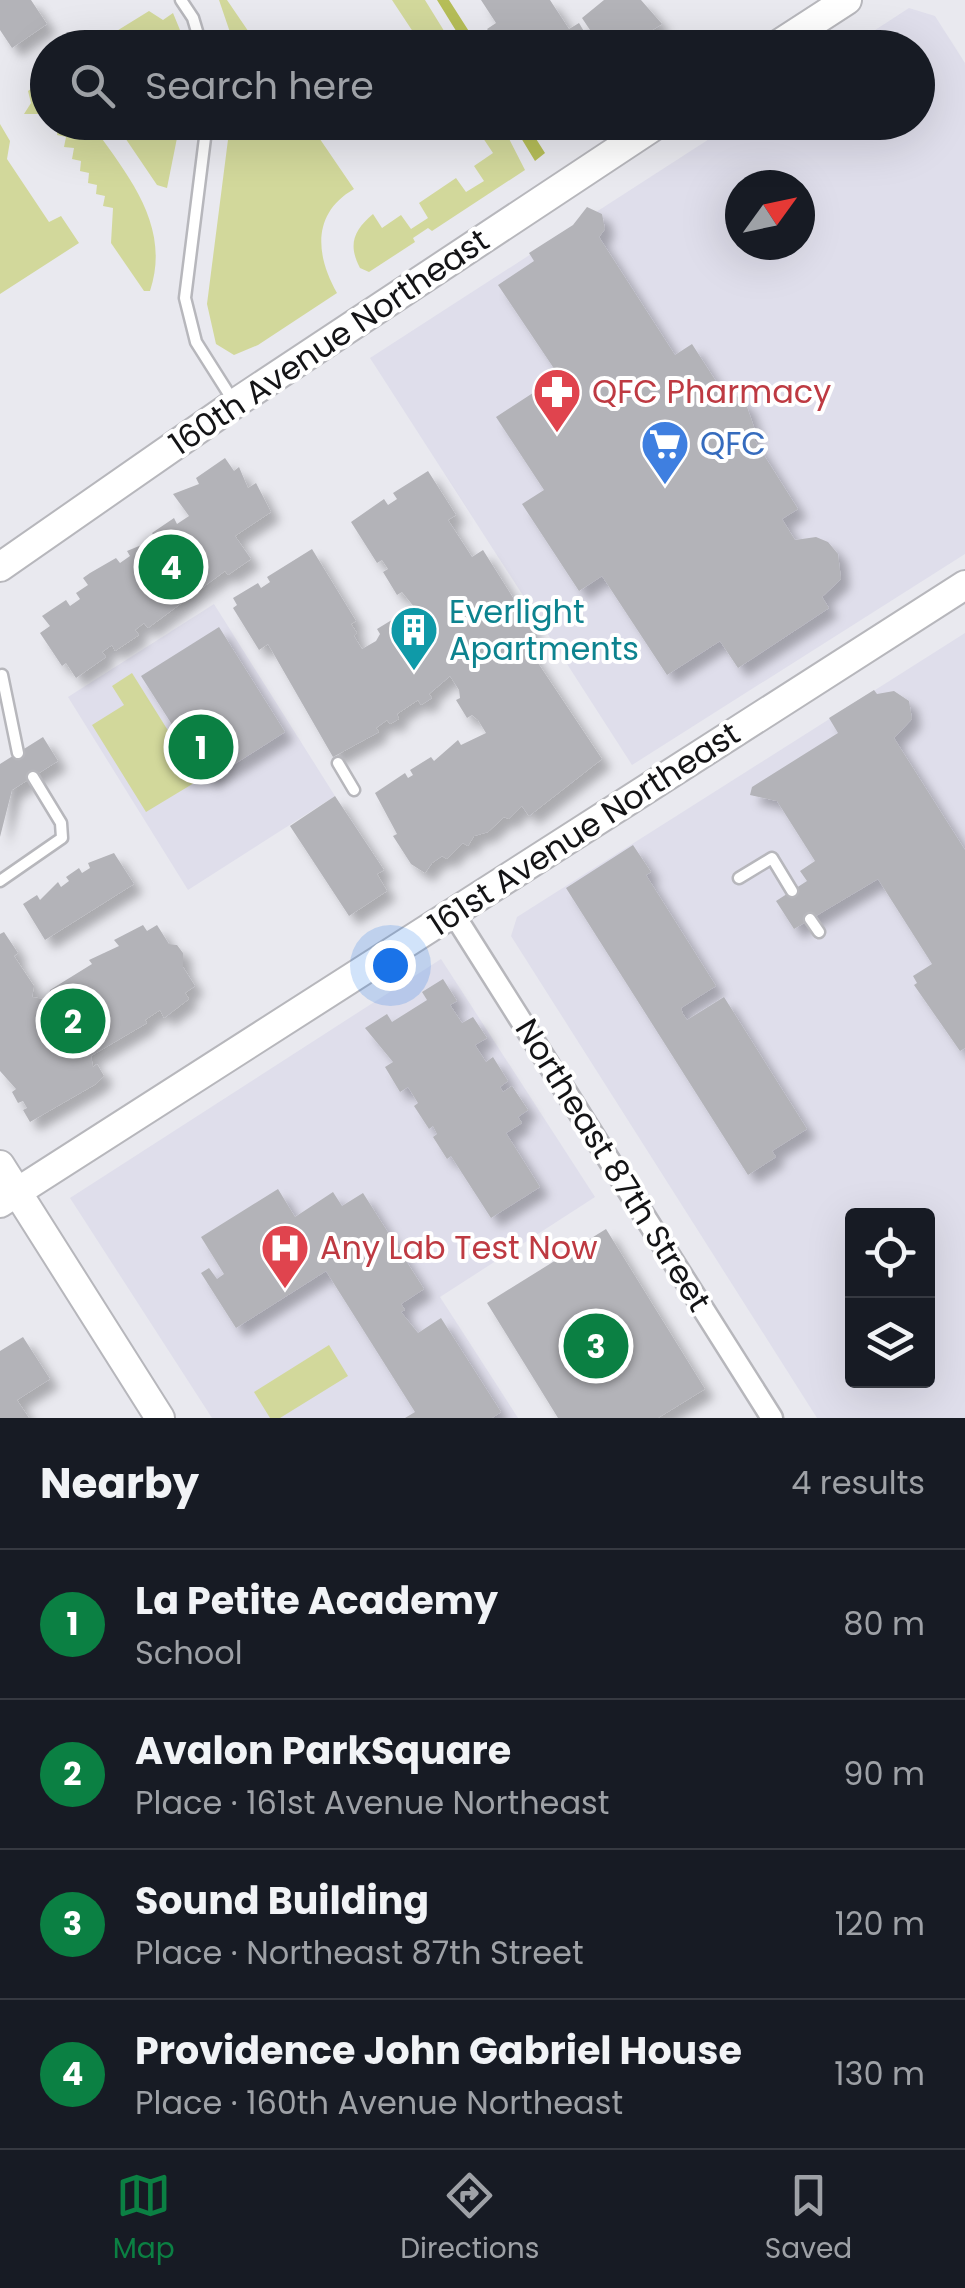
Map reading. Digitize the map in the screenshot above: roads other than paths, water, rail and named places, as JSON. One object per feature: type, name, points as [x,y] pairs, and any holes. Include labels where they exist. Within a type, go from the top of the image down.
[{"type":"street","points":[[801,30],[847,0]]},
{"type":"street","name":"160th Avenue Northeast","points":[[0,566],[235,404],[633,140]]},
{"type":"street","name":"161st Avenue Northeast","points":[[8,1198],[965,585]]},
{"type":"street","name":"Northeast 87th Street","points":[[453,913],[772,1418]]},
{"type":"street","points":[[0,1165],[8,1198],[160,1418]]},
{"type":"lane","points":[[181,0],[197,30]]},
{"type":"lane","points":[[205,140],[185,298],[196,342],[235,404]]},
{"type":"lane","points":[[2,676],[18,752]]},
{"type":"lane","points":[[338,763],[354,790]]},
{"type":"lane","points":[[0,881],[62,838],[60,823],[32,777]]},
{"type":"lane","points":[[738,878],[772,858],[792,890]]},
{"type":"lane","points":[[810,919],[819,932]]},
{"type":"place","name":"QFC Pharmacy","points":[[557,434]]},
{"type":"place","name":"QFC","points":[[665,486]]},
{"type":"place","name":"Providence John Gabriel House","points":[[171,567]]},
{"type":"place","name":"Everlight Apartments","points":[[414,672]]},
{"type":"place","name":"La Petite Academy","points":[[201,747]]},
{"type":"place","name":"Avalon ParkSquare","points":[[73,1021]]},
{"type":"place","name":"Any Lab Test Now","points":[[285,1290]]},
{"type":"place","name":"Sound Building","points":[[596,1346]]}]
